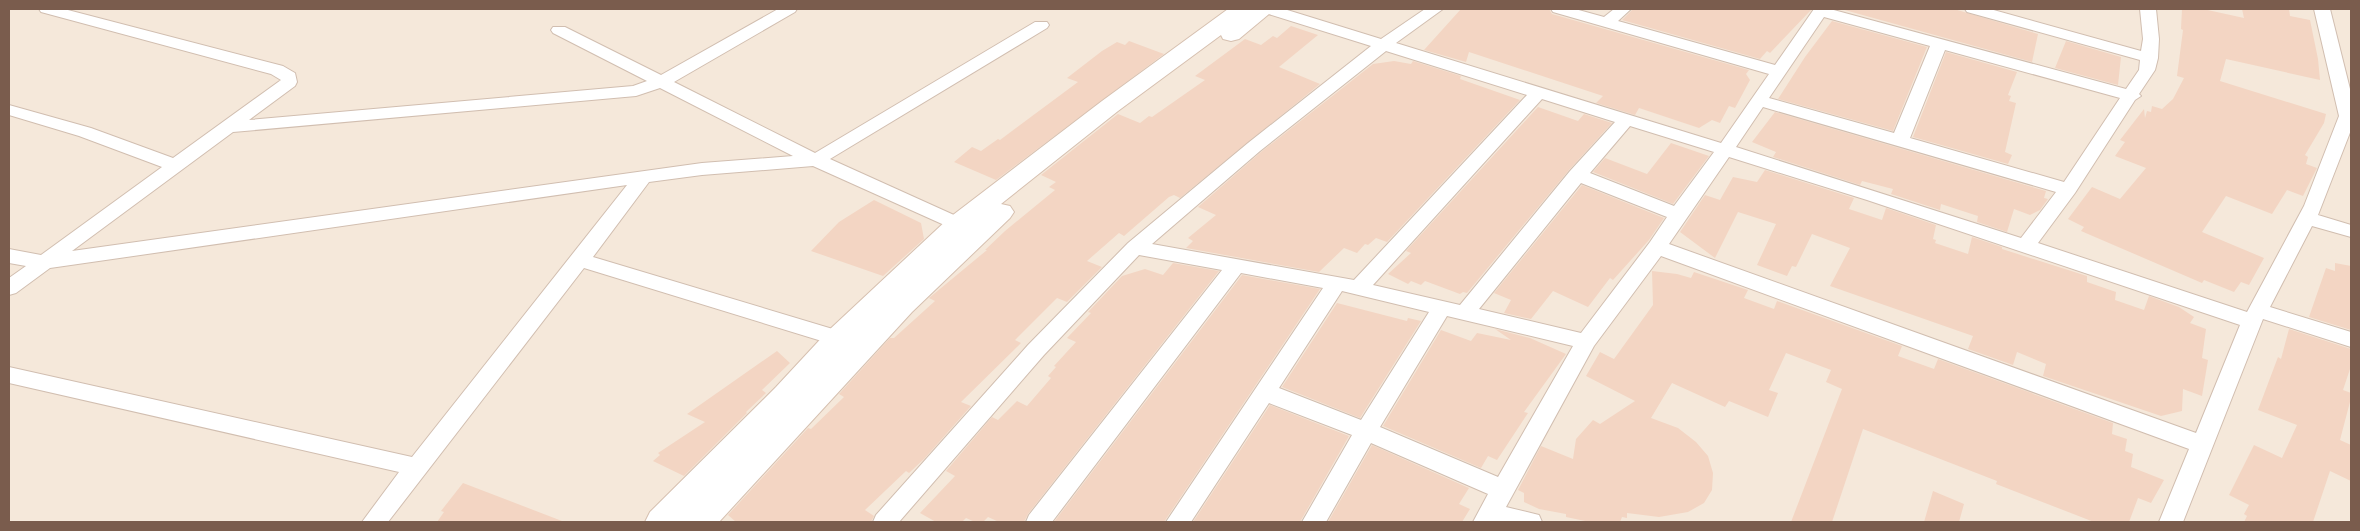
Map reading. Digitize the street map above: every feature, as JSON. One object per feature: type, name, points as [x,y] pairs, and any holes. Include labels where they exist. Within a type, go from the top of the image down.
[{"type":"street","points":[[9,288],[289,82],[289,78],[277,70],[48,9]]},
{"type":"street","points":[[228,127],[636,91],[662,82],[789,9]]},
{"type":"street","points":[[665,522],[787,396],[838,338],[958,224],[1110,106],[1242,9]]},
{"type":"street","points":[[699,522],[902,305],[955,253],[1043,179],[1264,9]]},
{"type":"street","points":[[1268,9],[1874,196],[2025,246],[2255,315],[2351,340]]},
{"type":"street","points":[[885,522],[1036,350],[1135,248],[1254,147],[1382,45],[1435,9]]},
{"type":"street","points":[[1559,9],[1778,71]]},
{"type":"street","points":[[1606,23],[1623,9]]},
{"type":"street","points":[[1973,9],[2150,58]]},
{"type":"street","points":[[2025,246],[2068,189],[2132,96],[2147,70],[2151,39],[2148,9]]},
{"type":"street","points":[[2171,522],[2201,444],[2255,315],[2307,218],[2349,114],[2322,9]]},
{"type":"street","points":[[1530,522],[1488,518],[1586,342],[1657,247],[1678,214],[1822,10],[2132,96]]},
{"type":"street","points":[[9,256],[43,262],[726,167],[816,160],[1041,25]]},
{"type":"street","points":[[560,30],[816,160],[958,224]]},
{"type":"street","points":[[1900,140],[1940,42]]},
{"type":"street","points":[[1178,522],[1265,392],[1347,286],[1538,93]]},
{"type":"street","points":[[1758,100],[2068,189]]},
{"type":"street","points":[[9,110],[85,132],[174,165]]},
{"type":"street","points":[[1464,314],[1577,175],[1626,120]]},
{"type":"street","points":[[1577,175],[1678,214]]},
{"type":"street","points":[[374,522],[641,180]]},
{"type":"street","points":[[2307,218],[2351,231]]},
{"type":"street","points":[[1657,247],[2201,444]]},
{"type":"street","points":[[1135,248],[1347,286],[1586,342]]},
{"type":"street","points":[[580,260],[838,338]]},
{"type":"street","points":[[1038,522],[1236,266]]},
{"type":"street","points":[[1314,522],[1366,430],[1442,308]]},
{"type":"street","points":[[9,375],[416,467]]},
{"type":"street","points":[[1265,392],[1366,430],[1503,490]]},
{"type":"shaded area","points":[[9,9],[2351,9],[2351,522],[9,522]]},
{"type":"building","points":[[1461,9],[1549,9],[1552,14],[1749,70],[1746,74],[1750,80],[1735,108],[1729,106],[1720,123],[1712,120],[1699,128],[1639,108],[1635,115],[1596,103],[1603,96],[1469,52],[1466,62],[1424,50]]},
{"type":"building","points":[[1633,9],[1812,9],[1770,53],[1767,51],[1760,59],[1622,20]]},
{"type":"building","points":[[1841,9],[1954,9],[2038,34],[2032,62]]},
{"type":"building","points":[[2182,9],[2203,9],[2244,18],[2242,9],[2289,9],[2290,16],[2310,20],[2318,59],[2320,80],[2226,59],[2220,81],[2326,114],[2324,123],[2305,155],[2308,157],[2306,164],[2317,168],[2303,196],[2287,190],[2272,214],[2226,196],[2202,232],[2264,258],[2249,285],[2241,282],[2234,292],[2204,280],[2202,283],[2081,231],[2084,227],[2068,219],[2092,187],[2120,199],[2146,168],[2115,156],[2125,142],[2120,140],[2144,109],[2145,118],[2147,111],[2151,112],[2152,106],[2162,109],[2173,99],[2184,78],[2177,76],[2183,30],[2181,29]]},
{"type":"building","points":[[1832,21],[1927,47],[1893,131],[1778,99],[1805,57]]},
{"type":"building","points":[[1291,26],[1318,35],[1279,67],[1320,84],[1180,198],[1174,195],[1169,197],[1124,236],[1119,233],[1087,261],[1102,267],[1067,302],[1057,298],[1015,340],[1021,343],[961,402],[971,406],[924,459],[909,473],[906,471],[865,510],[874,516],[871,522],[736,522],[728,515],[808,428],[811,429],[844,397],[839,394],[890,338],[894,338],[935,301],[929,298],[1055,190],[1049,187],[1056,182],[1041,175],[1118,114],[1140,123],[1149,116],[1152,117],[1205,80],[1195,76],[1245,39],[1261,45],[1273,36],[1277,38]]},
{"type":"building","points":[[1129,41],[1164,54],[996,180],[954,162],[972,147],[981,151],[998,139],[1000,140],[1078,82],[1067,78],[1102,51],[1117,42],[1125,45]]},
{"type":"building","points":[[2066,41],[2121,57],[2118,85],[2055,68]]},
{"type":"building","points":[[1946,52],[2017,72],[2008,95],[2011,96],[2009,101],[2016,103],[2005,152],[2012,155],[2008,164],[1913,137]]},
{"type":"building","points":[[1394,61],[1411,64],[1413,61],[1461,76],[1460,79],[1520,100],[1387,242],[1376,238],[1368,245],[1365,244],[1357,253],[1344,248],[1319,272],[1186,248],[1193,241],[1188,238],[1216,215],[1198,207],[1261,152],[1373,64]]},
{"type":"building","points":[[1538,107],[1578,121],[1584,114],[1612,123],[1569,170],[1467,293],[1463,292],[1460,294],[1425,281],[1421,285],[1411,281],[1408,284],[1388,274],[1411,253],[1406,251]]},
{"type":"building","points":[[1775,112],[2046,191],[2044,198],[2048,199],[2040,210],[2030,215],[2014,209],[2007,232],[1977,222],[1978,216],[1941,204],[1940,210],[1891,194],[1893,189],[1862,181],[1860,185],[1773,157],[1776,152],[1752,142]]},
{"type":"building","points":[[1671,143],[1709,156],[1673,204],[1593,172],[1605,158],[1647,174]]},
{"type":"building","points":[[1765,170],[1854,198],[1849,209],[1882,220],[1886,208],[1936,225],[1933,239],[1936,240],[1935,243],[1968,254],[1972,237],[2002,247],[2002,249],[2087,276],[2087,282],[2116,292],[2115,300],[2144,310],[2149,296],[2179,307],[2194,317],[2190,323],[2206,329],[2202,358],[2208,360],[2202,396],[2183,389],[2182,411],[2161,416],[2043,376],[2046,364],[2017,352],[2013,365],[1968,349],[1973,336],[1830,286],[1850,248],[1812,234],[1796,267],[1792,266],[1787,276],[1757,265],[1776,224],[1738,212],[1715,258],[1680,232],[1705,195],[1720,200],[1733,177],[1757,182]]},
{"type":"building","points":[[1582,185],[1664,218],[1649,240],[1613,280],[1610,278],[1588,307],[1553,291],[1531,319],[1504,313],[1511,300],[1494,293]]},
{"type":"building","points":[[874,200],[921,223],[924,239],[883,276],[811,251],[839,222]]},
{"type":"building","points":[[1173,263],[1219,271],[1028,514],[1024,522],[999,522],[988,517],[983,522],[975,522],[966,518],[962,522],[936,522],[920,513],[955,476],[946,471],[992,417],[998,420],[1017,401],[1027,406],[1051,378],[1048,376],[1056,367],[1054,366],[1076,342],[1067,338],[1091,313],[1088,312],[1122,276],[1145,269],[1163,275]]},
{"type":"building","points":[[2335,263],[2351,266],[2351,330],[2309,317],[2326,268],[2335,271]]},
{"type":"building","points":[[1652,271],[1691,278],[1694,272],[1748,290],[1744,298],[1774,309],[1777,301],[1902,346],[1898,356],[1934,369],[1938,359],[2113,423],[2112,434],[2127,439],[2125,451],[2133,454],[2131,467],[2164,480],[2151,503],[2138,498],[2129,522],[2094,522],[1996,484],[1997,481],[1863,429],[1832,522],[1791,522],[1842,389],[1826,382],[1831,370],[1786,353],[1769,390],[1778,393],[1768,417],[1729,401],[1725,407],[1672,383],[1651,418],[1678,428],[1696,442],[1708,456],[1713,473],[1712,490],[1704,503],[1688,512],[1659,517],[1627,513],[1627,518],[1622,517],[1620,522],[1590,522],[1566,517],[1566,514],[1539,509],[1524,502],[1524,493],[1518,490],[1541,446],[1573,459],[1576,439],[1593,420],[1600,424],[1635,401],[1586,376],[1600,352],[1614,359],[1653,305]]},
{"type":"building","points":[[1242,275],[1320,289],[1164,522],[1054,522]]},
{"type":"building","points":[[1337,303],[1407,321],[1408,318],[1421,321],[1360,418],[1282,387]]},
{"type":"building","points":[[1495,329],[1530,338],[1566,354],[1524,412],[1528,413],[1497,460],[1488,456],[1481,468],[1383,426],[1441,330],[1471,341],[1477,333],[1511,340]]},
{"type":"building","points":[[2289,329],[2351,349],[2351,366],[2343,390],[2351,393],[2351,398],[2340,440],[2351,445],[2351,481],[2330,471],[2313,522],[2244,522],[2247,516],[2244,514],[2249,505],[2229,495],[2254,445],[2282,458],[2297,425],[2258,410],[2278,357],[2281,359]]},
{"type":"building","points":[[777,351],[790,363],[762,390],[766,393],[684,476],[653,461],[660,455],[658,453],[705,422],[687,414]]},
{"type":"building","points":[[1270,405],[1349,436],[1300,522],[1193,522]]},
{"type":"building","points":[[1372,445],[1469,488],[1459,504],[1470,509],[1462,522],[1328,522]]},
{"type":"building","points":[[463,483],[562,521],[437,522],[444,512],[441,511]]},
{"type":"building","points":[[1933,491],[1964,504],[1959,522],[1924,522]]}]
